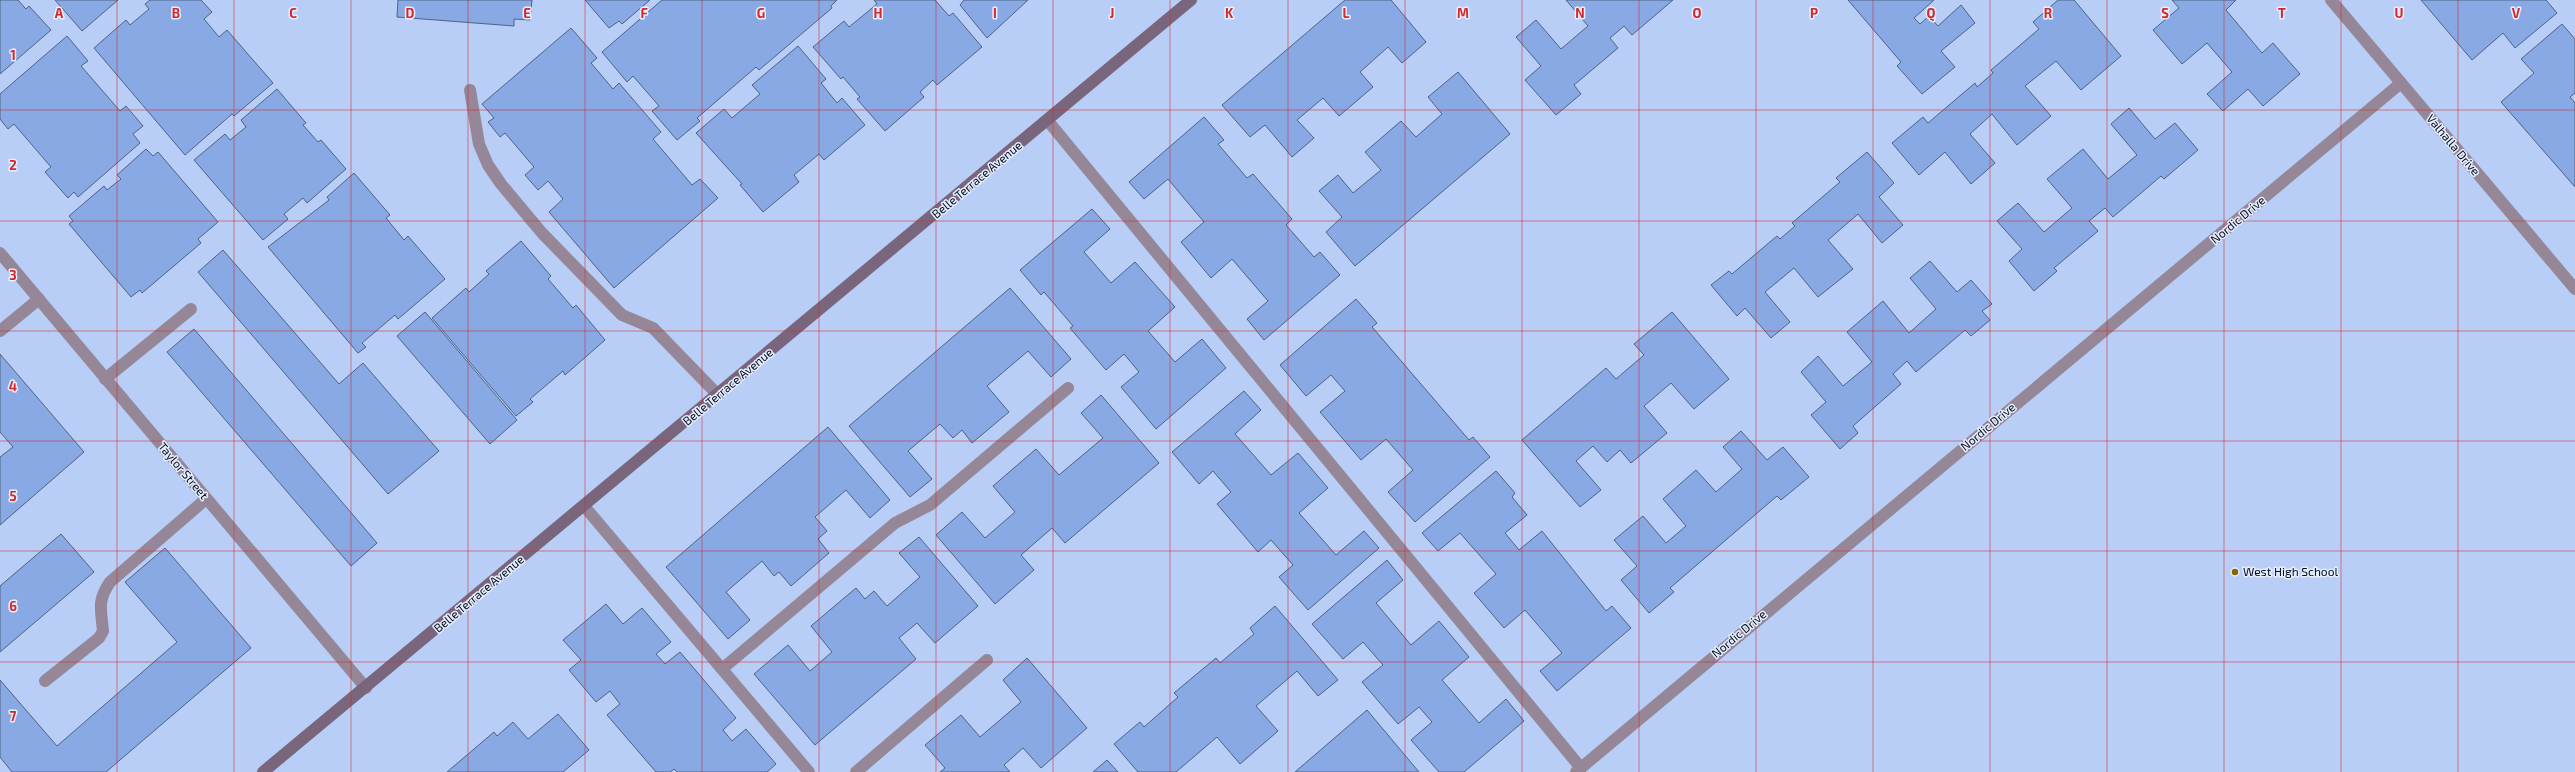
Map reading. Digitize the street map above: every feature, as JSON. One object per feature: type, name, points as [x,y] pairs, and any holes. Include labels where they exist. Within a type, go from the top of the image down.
[{"type":"street","name":"Belle Terrace Avenue","points":[[263,772],[1048,121],[1191,0]]},
{"type":"street","name":"Valhalla Drive","points":[[2331,0],[2575,289]]},
{"type":"street","name":"Nordic Drive","points":[[1579,770],[2401,83]]},
{"type":"street","points":[[470,90],[479,144],[488,164],[501,184],[542,233],[622,314],[653,328],[718,395]]},
{"type":"street","points":[[1048,121],[1579,770]]},
{"type":"street","name":"Taylor Street","points":[[0,253],[366,688]]},
{"type":"street","points":[[0,331],[39,299]]},
{"type":"street","points":[[105,378],[191,309]]},
{"type":"street","points":[[722,669],[895,523],[930,505],[1068,388]]},
{"type":"street","points":[[45,680],[99,638],[104,631],[100,607],[102,594],[110,582],[206,499]]},
{"type":"street","points":[[584,506],[809,772]]},
{"type":"street","points":[[856,772],[987,660]]},
{"type":"building","points":[[0,0],[18,0],[26,9],[29,6],[51,30],[0,74]]},
{"type":"building","points":[[55,0],[118,0],[82,31]]},
{"type":"building","points":[[150,0],[201,0],[212,12],[204,19],[219,37],[227,30],[273,83],[234,116],[232,114],[185,155],[94,48],[126,20],[130,25],[149,9],[145,4]]},
{"type":"building","points":[[398,0],[532,0],[530,20],[514,19],[514,26],[397,17]]},
{"type":"building","points":[[585,0],[650,0],[622,24],[619,21],[609,28]]},
{"type":"building","points":[[662,0],[837,0],[831,6],[832,8],[759,70],[756,67],[697,118],[700,121],[677,140],[652,111],[659,106],[633,76],[627,82],[602,52]]},
{"type":"building","points":[[874,0],[935,0],[949,16],[953,13],[982,47],[937,85],[933,80],[920,92],[924,97],[885,131],[857,99],[860,97],[843,77],[841,79],[813,47],[844,21],[849,27],[877,4]]},
{"type":"building","points":[[964,0],[1028,0],[987,38],[960,5]]},
{"type":"building","points":[[1345,0],[1391,0],[1426,42],[1402,63],[1388,47],[1360,72],[1373,87],[1339,116],[1323,98],[1297,120],[1314,138],[1292,157],[1265,125],[1250,137],[1222,105]]},
{"type":"building","points":[[1566,0],[1673,0],[1632,35],[1624,26],[1610,38],[1618,48],[1574,85],[1581,94],[1556,115],[1525,80],[1541,66],[1516,37],[1536,20],[1561,49],[1588,26]]},
{"type":"building","points":[[1848,0],[1934,0],[1914,18],[1920,24],[1929,16],[1938,26],[1961,5],[1975,23],[1941,51],[1955,67],[1922,94],[1897,66],[1901,62]]},
{"type":"building","points":[[2058,0],[2074,0],[2121,56],[2081,90],[2056,61],[2025,86],[2051,116],[2017,145],[1992,114],[1970,134],[1995,163],[1971,184],[1945,152],[1919,175],[1892,143],[1923,117],[1928,123],[1975,83],[1977,87],[1993,73],[1991,70],[2039,29],[2033,22]]},
{"type":"building","points":[[2172,0],[2236,0],[2226,10],[2262,53],[2273,43],[2300,74],[2263,106],[2248,89],[2223,111],[2207,94],[2232,72],[2207,43],[2182,64],[2153,30],[2179,8]]},
{"type":"building","points":[[2421,0],[2546,0],[2557,13],[2515,48],[2503,33],[2472,60]]},
{"type":"building","points":[[2562,24],[2575,39],[2575,93],[2570,97],[2575,103],[2575,187],[2501,102],[2534,73],[2521,59]]},
{"type":"building","points":[[571,28],[597,58],[591,63],[613,89],[619,83],[661,132],[653,139],[692,185],[700,179],[718,198],[614,288],[549,212],[563,199],[548,181],[538,190],[525,175],[534,167],[505,133],[500,137],[488,122],[494,118],[482,104]]},
{"type":"building","points":[[67,36],[88,61],[81,66],[120,111],[126,106],[143,126],[133,134],[140,143],[78,197],[74,192],[68,198],[45,172],[51,167],[14,124],[8,129],[0,119],[0,94]]},
{"type":"building","points":[[798,46],[826,79],[821,83],[837,103],[842,98],[865,125],[824,160],[819,154],[794,175],[799,182],[763,212],[740,185],[742,184],[696,133],[724,109],[732,118],[760,94],[752,85]]},
{"type":"building","points":[[1458,72],[1510,134],[1355,266],[1326,232],[1342,217],[1319,191],[1338,175],[1353,193],[1381,170],[1365,152],[1401,121],[1416,137],[1442,114],[1428,97]]},
{"type":"building","points":[[277,89],[306,123],[303,125],[318,142],[321,140],[346,169],[307,203],[303,198],[284,214],[288,219],[263,240],[194,160],[225,134],[230,140],[246,127],[241,120]]},
{"type":"building","points":[[2129,108],[2155,139],[2175,123],[2198,150],[2164,179],[2161,176],[2113,217],[2105,208],[2089,221],[2098,231],[2054,268],[2057,271],[2034,291],[2009,261],[2022,249],[1997,221],[2018,203],[2044,232],[2072,208],[2047,179],[2083,149],[2108,179],[2137,155],[2111,124]]},
{"type":"building","points":[[1204,117],[1224,140],[1218,144],[1247,178],[1253,174],[1292,219],[1286,225],[1314,257],[1320,252],[1340,275],[1264,340],[1247,319],[1268,301],[1232,259],[1211,278],[1181,242],[1204,222],[1168,179],[1144,199],[1129,182]]},
{"type":"building","points":[[146,149],[153,156],[158,152],[218,222],[198,239],[201,243],[142,293],[140,290],[131,297],[69,224],[73,221],[69,216],[104,186],[107,190],[121,179],[117,175]]},
{"type":"building","points":[[1867,152],[1894,183],[1879,197],[1903,225],[1882,243],[1858,214],[1828,240],[1853,269],[1818,297],[1794,268],[1765,292],[1790,322],[1771,338],[1745,308],[1737,316],[1711,285],[1729,271],[1732,274],[1777,236],[1780,239],[1795,226],[1792,223],[1840,182],[1836,178]]},
{"type":"building","points":[[354,173],[390,215],[386,218],[404,240],[408,236],[445,279],[398,319],[395,315],[362,343],[366,347],[358,353],[268,247],[329,200],[327,197]]},
{"type":"building","points":[[1092,209],[1110,229],[1084,252],[1111,283],[1135,262],[1175,307],[1148,331],[1175,362],[1202,339],[1226,368],[1156,429],[1121,387],[1139,372],[1124,354],[1106,370],[1070,328],[1073,326],[1044,292],[1041,295],[1020,270]]},
{"type":"building","points":[[521,241],[551,276],[548,279],[573,308],[576,305],[605,340],[565,375],[563,371],[530,399],[533,402],[516,416],[432,318],[466,288],[469,292],[489,274],[486,271]]},
{"type":"building","points":[[223,250],[339,384],[363,363],[439,451],[388,494],[198,272]]},
{"type":"building","points":[[1930,261],[1957,292],[1971,280],[1992,304],[1982,311],[1990,320],[1971,336],[1965,330],[1916,372],[1907,361],[1893,374],[1901,384],[1853,426],[1858,433],[1840,449],[1811,415],[1826,402],[1801,372],[1818,356],[1843,386],[1872,362],[1847,332],[1883,301],[1909,333],[1936,309],[1910,278]]},
{"type":"building","points":[[1010,288],[1071,359],[1051,377],[1028,351],[987,386],[1009,412],[972,443],[962,430],[953,438],[940,424],[908,451],[932,479],[910,497],[849,426]]},
{"type":"building","points":[[1356,299],[1377,323],[1372,327],[1469,440],[1473,437],[1490,457],[1415,522],[1388,492],[1413,470],[1386,439],[1361,460],[1320,412],[1345,391],[1331,375],[1306,396],[1280,365]]},
{"type":"building","points":[[425,312],[517,420],[490,444],[397,336]]},
{"type":"building","points":[[1672,312],[1729,379],[1694,409],[1671,383],[1644,406],[1667,433],[1631,463],[1620,450],[1607,462],[1593,446],[1576,461],[1601,490],[1580,507],[1522,440],[1606,368],[1616,379],[1644,355],[1634,344]]},
{"type":"building","points":[[194,329],[377,543],[351,566],[167,352]]},
{"type":"building","points":[[0,354],[84,452],[0,525],[0,457],[13,447],[0,432]]},
{"type":"building","points":[[1244,391],[1261,410],[1235,434],[1271,475],[1298,453],[1328,488],[1299,513],[1336,555],[1364,531],[1379,548],[1308,610],[1279,577],[1293,565],[1271,540],[1258,552],[1217,504],[1231,492],[1213,471],[1199,484],[1172,452]]},
{"type":"building","points":[[1101,395],[1159,463],[1065,543],[1052,528],[1021,555],[1034,570],[995,604],[936,535],[962,512],[985,538],[1015,512],[993,486],[1036,449],[1059,475],[1103,438],[1081,413]]},
{"type":"building","points":[[828,427],[890,500],[870,518],[846,490],[815,517],[827,531],[818,539],[829,553],[791,586],[779,572],[774,576],[762,561],[726,592],[750,620],[728,639],[666,567]]},
{"type":"building","points":[[1741,431],[1767,460],[1783,447],[1809,477],[1781,500],[1777,496],[1670,588],[1674,592],[1649,613],[1621,580],[1637,566],[1614,540],[1643,516],[1666,543],[1686,526],[1663,499],[1696,470],[1716,492],[1742,469],[1723,447]]},
{"type":"building","points":[[1496,471],[1515,493],[1512,497],[1527,515],[1505,533],[1519,550],[1542,531],[1606,611],[1612,606],[1631,628],[1557,691],[1540,671],[1562,653],[1525,610],[1504,628],[1474,593],[1496,574],[1460,533],[1438,551],[1422,533]]},
{"type":"building","points":[[61,534],[94,572],[0,652],[0,586]]},
{"type":"building","points":[[919,537],[978,606],[935,643],[917,623],[899,638],[916,659],[815,745],[754,674],[788,645],[810,671],[832,652],[811,626],[856,588],[865,599],[874,591],[887,606],[920,577],[899,553]]},
{"type":"building","points":[[165,548],[251,648],[106,772],[12,772],[0,757],[0,680],[57,746],[177,642],[125,582]]},
{"type":"building","points":[[1387,560],[1403,580],[1376,603],[1411,645],[1439,621],[1469,657],[1442,680],[1479,723],[1506,699],[1524,721],[1464,772],[1439,772],[1411,740],[1432,722],[1419,707],[1398,724],[1362,682],[1383,665],[1363,642],[1343,659],[1312,624]]},
{"type":"building","points":[[606,604],[623,624],[642,608],[671,642],[656,654],[665,664],[680,652],[736,718],[723,730],[732,741],[746,729],[776,764],[767,772],[677,772],[674,769],[670,772],[656,772],[607,715],[620,704],[610,691],[596,702],[569,670],[581,660],[563,640]]},
{"type":"building","points":[[1275,606],[1338,680],[1318,696],[1297,671],[1256,706],[1278,731],[1240,764],[1217,737],[1176,772],[1138,772],[1114,744],[1140,722],[1144,727],[1178,697],[1174,693],[1216,658],[1220,663],[1254,634],[1250,628]]},
{"type":"building","points":[[1027,658],[1087,728],[1041,768],[1023,748],[1004,765],[1010,772],[940,772],[945,768],[925,745],[961,715],[980,737],[1021,702],[1003,680]]},
{"type":"building","points":[[1367,710],[1419,772],[1295,772]]},
{"type":"building","points":[[558,714],[589,750],[563,772],[447,772],[494,732],[497,736],[513,722],[528,739]]},
{"type":"building","points":[[1107,760],[1118,772],[1093,772]]},
{"type":"place","name":"West High School","points":[[2235,572]]}]
